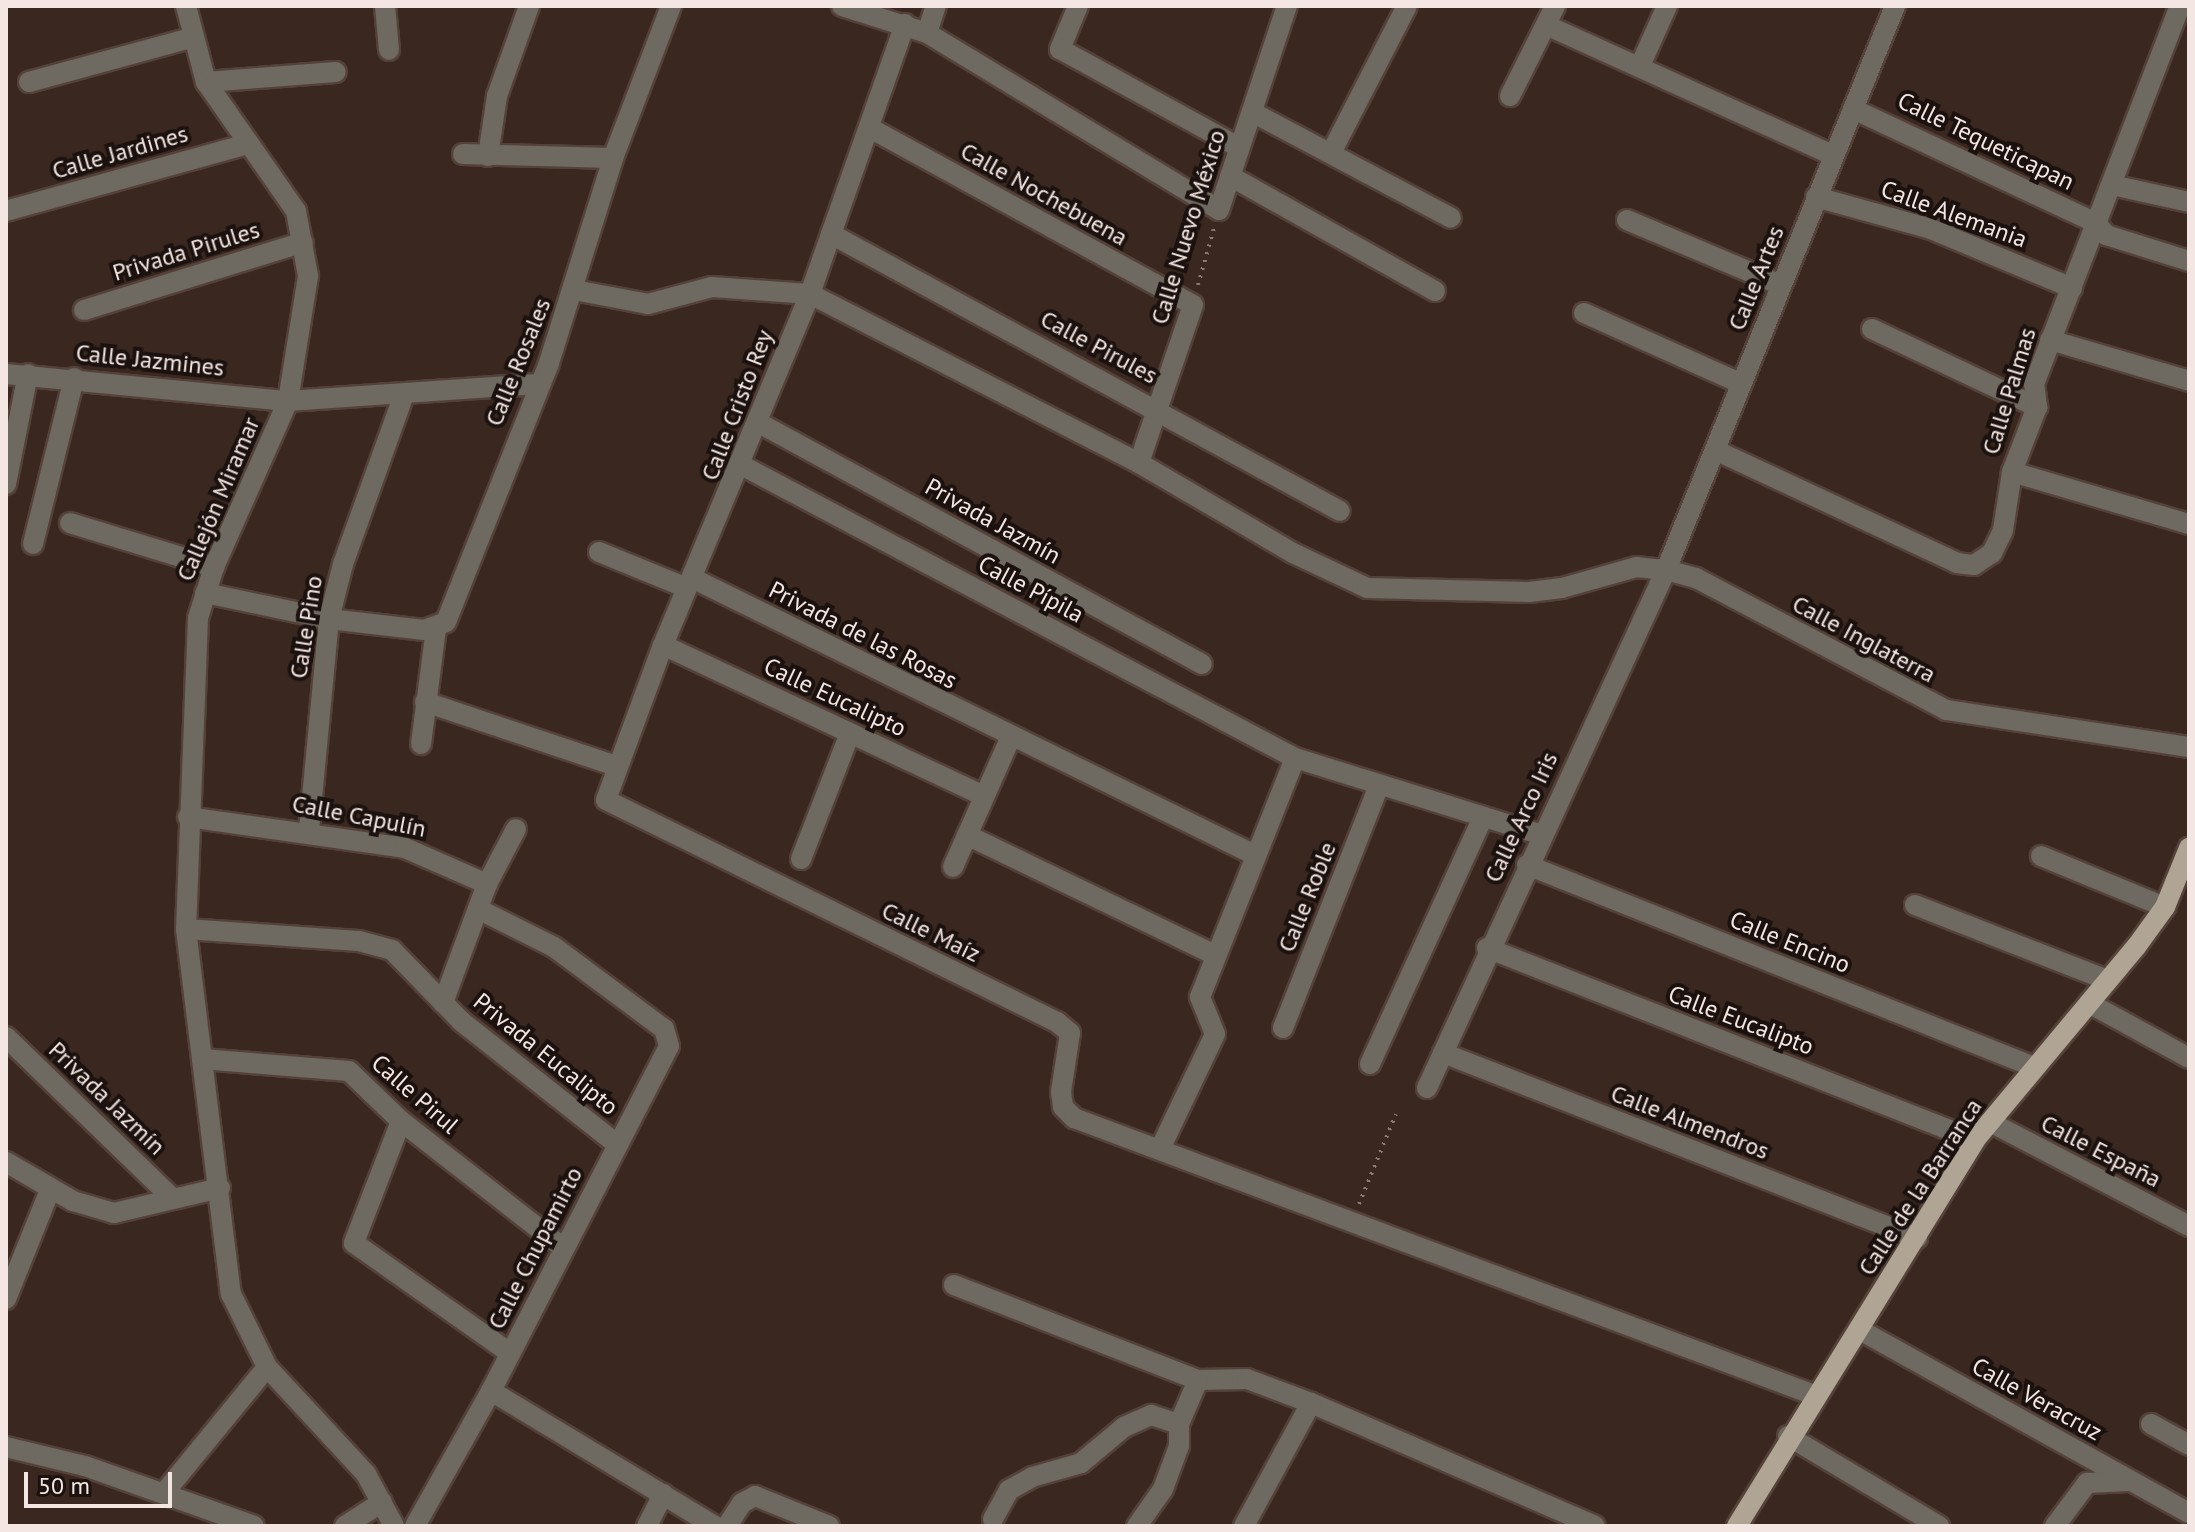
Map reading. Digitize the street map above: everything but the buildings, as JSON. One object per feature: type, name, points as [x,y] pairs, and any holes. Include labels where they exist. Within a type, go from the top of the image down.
[{"type":"main road","name":"Calle de la Barranca","points":[[1737,1526],[1788,1436],[1860,1330],[1975,1140],[2165,907],[2189,848]]},
{"type":"street","name":"Callejón Miramar","points":[[186,6],[191,38],[206,82],[248,144],[280,183],[296,211],[308,276],[288,401],[214,567],[198,618],[186,929],[231,1294],[267,1367],[366,1474],[394,1526]]},
{"type":"street","points":[[385,6],[389,50]]},
{"type":"street","points":[[488,156],[493,108],[529,6]]},
{"type":"street","name":"Calle Rosales","points":[[436,629],[446,622],[574,290],[613,158],[671,6]]},
{"type":"street","points":[[842,6],[927,33],[1219,210]]},
{"type":"street","points":[[927,33],[936,6]]},
{"type":"street","points":[[1078,6],[1060,49],[1240,148]]},
{"type":"street","name":"Calle Nuevo México","points":[[1219,210],[1287,6]]},
{"type":"street","points":[[1331,153],[1407,6]]},
{"type":"street","points":[[1510,96],[1555,6]]},
{"type":"street","points":[[1640,66],[1667,6]]},
{"type":"street","name":"Calle Artes","points":[[1666,570],[1895,6]]},
{"type":"street","name":"Calle Palmas","points":[[1715,450],[1957,563],[1974,565],[1992,553],[2003,530],[2012,472],[2037,407],[2034,384],[2180,6]]},
{"type":"street","name":"Calle Cristo Rey","points":[[606,800],[663,645],[743,466],[810,294],[905,24]]},
{"type":"street","points":[[1546,25],[1833,155]]},
{"type":"street","points":[[29,82],[191,38]]},
{"type":"street","points":[[206,82],[336,72]]},
{"type":"street","name":"Calle Tequeticapan","points":[[1853,109],[2096,223],[2106,235],[2189,261]]},
{"type":"street","points":[[1252,112],[1451,218]]},
{"type":"street","name":"Calle Nochebuena","points":[[870,128],[1193,305]]},
{"type":"street","name":"Calle Jardines","points":[[6,211],[248,144]]},
{"type":"street","points":[[463,154],[613,158]]},
{"type":"street","points":[[1230,176],[1435,291]]},
{"type":"street","points":[[2112,185],[2189,202]]},
{"type":"street","name":"Calle Alemania","points":[[1816,197],[1931,229],[2072,288]]},
{"type":"street","points":[[1627,220],[1781,285]]},
{"type":"street","name":"Calle Pirules","points":[[831,234],[1156,406],[1340,511]]},
{"type":"street","name":"Privada Pirules","points":[[84,310],[303,242]]},
{"type":"street","points":[[574,290],[648,304],[712,287],[810,294],[1139,463]]},
{"type":"street","name":"Calle Nuevo México","points":[[1139,463],[1193,305]]},
{"type":"street","points":[[1584,313],[1742,384]]},
{"type":"street","points":[[1872,329],[2037,407]]},
{"type":"street","points":[[2050,340],[2189,381]]},
{"type":"street","name":"Calle Jazmines","points":[[6,374],[74,378],[288,401],[537,384]]},
{"type":"street","points":[[6,484],[28,374]]},
{"type":"street","points":[[33,544],[74,378]]},
{"type":"street","name":"Calle Pino","points":[[309,830],[329,619],[343,564],[404,395]]},
{"type":"street","name":"Privada Jazmín","points":[[759,423],[1202,664]]},
{"type":"street","name":"Calle Inglaterra","points":[[1139,463],[1293,553],[1367,588],[1389,591],[1529,592],[1562,588],[1636,567],[1666,570],[1696,578],[1921,701],[1946,710],[2189,747]]},
{"type":"street","name":"Calle Pípila","points":[[743,466],[1295,758]]},
{"type":"street","points":[[2012,472],[2189,524]]},
{"type":"street","points":[[70,523],[214,567]]},
{"type":"street","name":"Privada de las Rosas","points":[[599,552],[690,583],[1011,737]]},
{"type":"street","name":"Calle Arco Iris","points":[[1427,1088],[1487,948],[1666,570]]},
{"type":"street","points":[[205,593],[329,619],[436,629],[438,643],[425,702],[421,744]]},
{"type":"street","name":"Calle Eucalipto","points":[[663,645],[984,796]]},
{"type":"street","points":[[425,702],[616,766]]},
{"type":"street","points":[[801,859],[850,733]]},
{"type":"street","points":[[953,867],[1011,737],[1253,854]]},
{"type":"street","points":[[1542,835],[1295,758],[1253,854],[1200,1002],[1215,1034],[1160,1149],[1814,1395]]},
{"type":"street","name":"Calle Roble","points":[[1283,1028],[1379,785]]},
{"type":"street","name":"Calle Maíz","points":[[606,800],[614,808],[1057,1022],[1070,1033],[1063,1107],[1074,1118],[1160,1149]]},
{"type":"street","name":"Calle Capulín","points":[[188,817],[309,830],[405,848],[487,884]]},
{"type":"street","points":[[1370,1064],[1483,817]]},
{"type":"street","points":[[186,929],[375,943],[392,950],[443,1003],[487,884],[516,829]]},
{"type":"street","points":[[967,835],[1215,955]]},
{"type":"street","points":[[2041,856],[2165,907]]},
{"type":"street","name":"Calle Encino","points":[[1527,865],[2034,1067]]},
{"type":"street","points":[[1915,905],[2107,980]]},
{"type":"street","name":"Calle Chupamirto","points":[[401,1121],[354,1243],[510,1353],[670,1039],[664,1029],[554,947],[478,909]]},
{"type":"street","name":"Calle Eucalipto","points":[[1487,948],[1975,1140]]},
{"type":"street","name":"Privada Eucalipto","points":[[443,1003],[617,1144]]},
{"type":"street","points":[[2089,1003],[2189,1058]]},
{"type":"street","name":"Privada Jazmín","points":[[6,1037],[171,1197]]},
{"type":"street","name":"Calle Almendros","points":[[1443,1053],[1917,1238]]},
{"type":"street","name":"Calle Pirul","points":[[202,1059],[349,1071],[401,1121],[562,1247]]},
{"type":"street","name":"Calle España","points":[[1990,1122],[2189,1226]]},
{"type":"street","points":[[6,1162],[50,1190],[114,1213],[171,1197],[220,1188]]},
{"type":"street","points":[[6,1299],[50,1190]]},
{"type":"street","points":[[954,1285],[1198,1380],[1247,1379],[1311,1403],[1595,1526]]},
{"type":"street","name":"Calle Veracruz","points":[[1860,1330],[2189,1513]]},
{"type":"street","points":[[415,1526],[510,1353]]},
{"type":"street","points":[[164,1493],[267,1367]]},
{"type":"street","points":[[1137,1526],[1163,1489],[1179,1446],[1179,1424],[1198,1380]]},
{"type":"street","points":[[491,1391],[715,1526]]},
{"type":"street","points":[[1244,1526],[1311,1403]]},
{"type":"street","points":[[993,1519],[1009,1490],[1032,1477],[1081,1463],[1124,1427],[1151,1415],[1179,1424]]},
{"type":"street","points":[[2151,1424],[2189,1445]]},
{"type":"street","points":[[1788,1436],[1939,1526]]},
{"type":"street","points":[[6,1447],[164,1493],[254,1526]]},
{"type":"street","points":[[2055,1526],[2087,1483],[2131,1481]]},
{"type":"street","points":[[647,1526],[663,1494]]},
{"type":"street","points":[[727,1526],[742,1503],[755,1496],[829,1526]]},
{"type":"street","points":[[345,1526],[382,1502]]},
{"type":"path","name":"Calle Nuevo México","points":[[1193,305],[1219,210]]},
{"type":"path","points":[[1352,1221],[1396,1114]]}]
